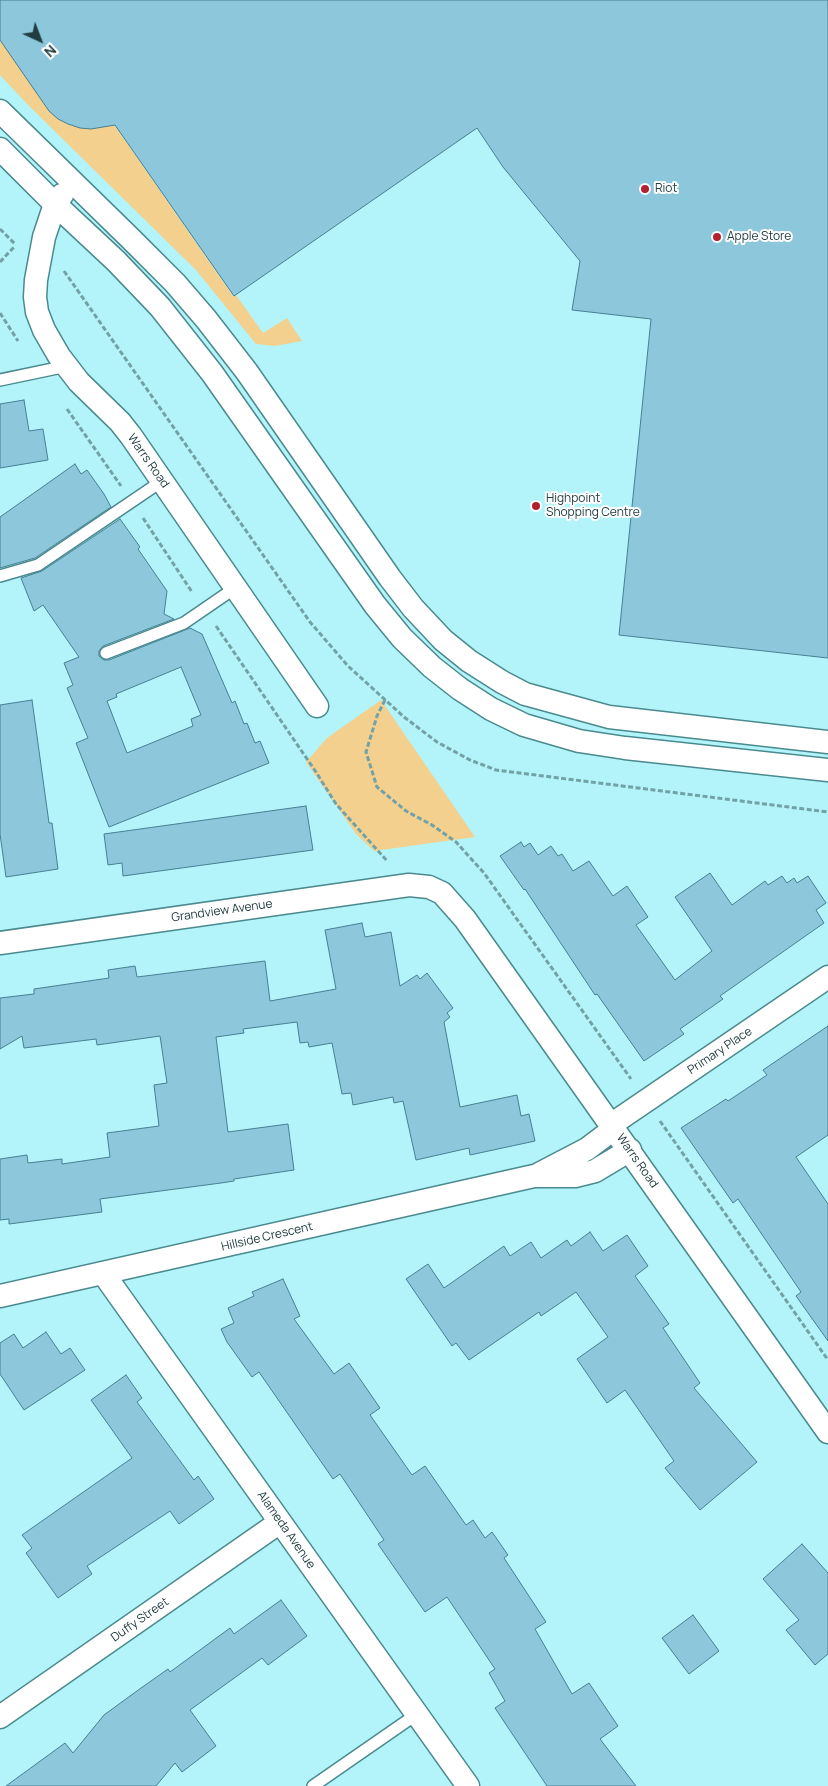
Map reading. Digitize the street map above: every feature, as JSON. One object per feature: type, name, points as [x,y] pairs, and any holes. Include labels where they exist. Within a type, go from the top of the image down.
[{"type":"street","points":[[0,111],[175,283],[206,319],[252,379],[402,593],[443,640],[469,661],[525,694],[609,717],[828,742]]},
{"type":"street","points":[[0,149],[116,261],[160,307],[212,374],[374,605],[402,638],[432,667],[460,689],[491,709],[524,724],[579,741],[625,748],[828,770]]},
{"type":"street","name":"Warrs Road","points":[[72,182],[55,204],[44,237],[36,280],[35,297],[37,312],[44,330],[66,366],[79,382],[120,422],[317,706]]},
{"type":"street","name":"Grandview Avenue","points":[[0,942],[409,885],[429,887],[442,893]]},
{"type":"street","name":"Warrs Road","points":[[442,893],[465,920],[613,1126],[828,1432]]},
{"type":"street","name":"Primary Place","points":[[613,1126],[646,1101],[828,977]]},
{"type":"street","name":"Hillside Crescent","points":[[534,1176],[587,1149],[613,1126]]},
{"type":"street","name":"Hillside Crescent","points":[[0,1296],[534,1176],[575,1176],[595,1170],[630,1150]]},
{"type":"street","name":"Alameda Avenue","points":[[104,1273],[468,1786]]},
{"type":"street","name":"Duffy Street","points":[[3,1708],[280,1522]]},
{"type":"lane","points":[[0,380],[66,366]]},
{"type":"lane","points":[[0,576],[38,565],[162,481]]},
{"type":"lane","points":[[106,653],[184,623],[235,588]]},
{"type":"lane","points":[[312,1786],[417,1714]]},
{"type":"path","points":[[0,262],[17,244]]},
{"type":"path","points":[[386,700],[377,716],[366,752],[377,787],[406,811],[432,825],[456,842],[484,873],[828,1360]]},
{"type":"shaded area","points":[[0,40],[58,119],[80,128],[91,129],[113,123],[233,296],[236,295],[263,333],[287,318],[302,341],[275,346],[256,344],[196,270],[27,104],[0,75]]},
{"type":"shaded area","points":[[381,700],[475,837],[374,851],[356,834],[306,762],[327,738]]},
{"type":"building","points":[[0,0],[828,0],[828,658],[619,635],[651,319],[572,310],[580,261],[503,167],[477,128],[234,296],[115,125],[91,129],[80,128],[58,119],[49,111],[0,40]]},
{"type":"building","points":[[24,400],[29,431],[43,429],[48,460],[0,468],[0,404]]},
{"type":"building","points":[[75,464],[81,474],[87,470],[111,507],[35,558],[0,568],[0,517]]},
{"type":"building","points":[[120,519],[167,591],[164,614],[174,619],[103,646],[99,651],[99,656],[104,660],[109,660],[190,628],[202,634],[232,703],[235,701],[244,724],[247,723],[255,743],[260,741],[269,763],[109,827],[76,743],[88,738],[67,688],[73,685],[64,663],[79,657],[43,605],[34,611],[21,578],[42,571]],"holes":[[[181,667],[201,715],[191,719],[193,726],[127,753],[107,701],[117,697],[116,694]]]},
{"type":"building","points":[[32,700],[49,823],[52,823],[58,869],[6,877],[0,834],[0,705]]},
{"type":"building","points":[[306,806],[313,850],[123,876],[122,863],[108,865],[104,834]]},
{"type":"building","points":[[521,842],[524,847],[530,843],[538,855],[551,846],[558,856],[562,854],[573,871],[589,861],[613,896],[627,886],[648,917],[636,925],[675,980],[712,951],[675,897],[710,873],[732,905],[765,881],[768,885],[782,876],[787,883],[794,878],[797,883],[808,876],[826,903],[816,910],[824,923],[720,996],[723,999],[680,1029],[684,1034],[644,1061],[597,994],[595,995],[525,889],[500,856]]},
{"type":"building","points":[[362,923],[365,937],[391,932],[400,986],[417,975],[420,979],[427,973],[453,1008],[447,1013],[450,1017],[444,1022],[460,1107],[517,1095],[521,1116],[529,1114],[535,1141],[470,1155],[469,1148],[416,1160],[403,1101],[394,1103],[393,1097],[353,1105],[351,1093],[342,1094],[332,1043],[309,1047],[308,1042],[300,1043],[297,1022],[243,1029],[244,1033],[216,1037],[228,1132],[288,1124],[294,1170],[234,1179],[234,1181],[221,1183],[100,1199],[102,1212],[9,1224],[9,1219],[0,1220],[0,1159],[27,1155],[28,1163],[62,1159],[62,1164],[110,1157],[107,1133],[159,1126],[154,1085],[167,1083],[160,1036],[97,1045],[96,1039],[24,1048],[22,1036],[0,1049],[0,998],[34,994],[34,989],[109,978],[108,970],[135,966],[137,977],[265,961],[270,1001],[336,989],[325,930]]},
{"type":"building","points":[[828,1026],[828,1135],[796,1157],[828,1204],[828,1341],[796,1296],[801,1292],[738,1199],[733,1203],[681,1128],[726,1099],[728,1101],[767,1075],[763,1070]]},
{"type":"building","points":[[590,1232],[603,1251],[627,1235],[648,1266],[635,1276],[669,1324],[663,1328],[700,1383],[694,1388],[757,1462],[700,1510],[665,1468],[674,1461],[625,1390],[607,1403],[577,1359],[608,1337],[576,1292],[541,1316],[539,1312],[469,1360],[456,1343],[452,1346],[406,1279],[428,1264],[444,1288],[504,1246],[510,1256],[531,1242],[541,1258],[567,1240],[571,1246]]},
{"type":"building","points":[[283,1279],[300,1316],[294,1319],[334,1374],[349,1363],[380,1408],[370,1415],[412,1475],[425,1466],[466,1525],[473,1520],[485,1538],[492,1532],[508,1555],[504,1558],[546,1622],[535,1629],[572,1694],[589,1683],[618,1726],[600,1739],[636,1786],[547,1786],[495,1708],[505,1701],[489,1673],[495,1669],[447,1597],[425,1612],[378,1544],[384,1540],[340,1474],[333,1479],[259,1372],[252,1377],[227,1342],[221,1329],[234,1323],[228,1308],[254,1296],[252,1292]]},
{"type":"building","points":[[46,1332],[61,1354],[70,1348],[85,1370],[24,1410],[0,1374],[0,1343],[14,1334],[23,1348]]},
{"type":"building","points":[[126,1375],[142,1398],[137,1402],[194,1480],[198,1476],[214,1499],[179,1524],[170,1511],[87,1566],[92,1574],[58,1598],[26,1553],[32,1548],[22,1535],[132,1458],[91,1400]]},
{"type":"building","points":[[802,1544],[828,1573],[828,1654],[815,1665],[786,1630],[799,1620],[763,1579]]},
{"type":"building","points":[[281,1600],[307,1636],[268,1665],[262,1658],[190,1710],[216,1746],[182,1772],[175,1763],[156,1786],[6,1786],[65,1743],[73,1753],[104,1715],[168,1669],[170,1672],[230,1628],[234,1634]]},
{"type":"building","points":[[693,1615],[719,1651],[689,1674],[662,1638]]},
{"type":"place","name":"Riot","points":[[645,189]]},
{"type":"place","name":"Apple Store","points":[[717,237]]},
{"type":"place","name":"Highpoint Shopping Centre","points":[[536,506]]}]
